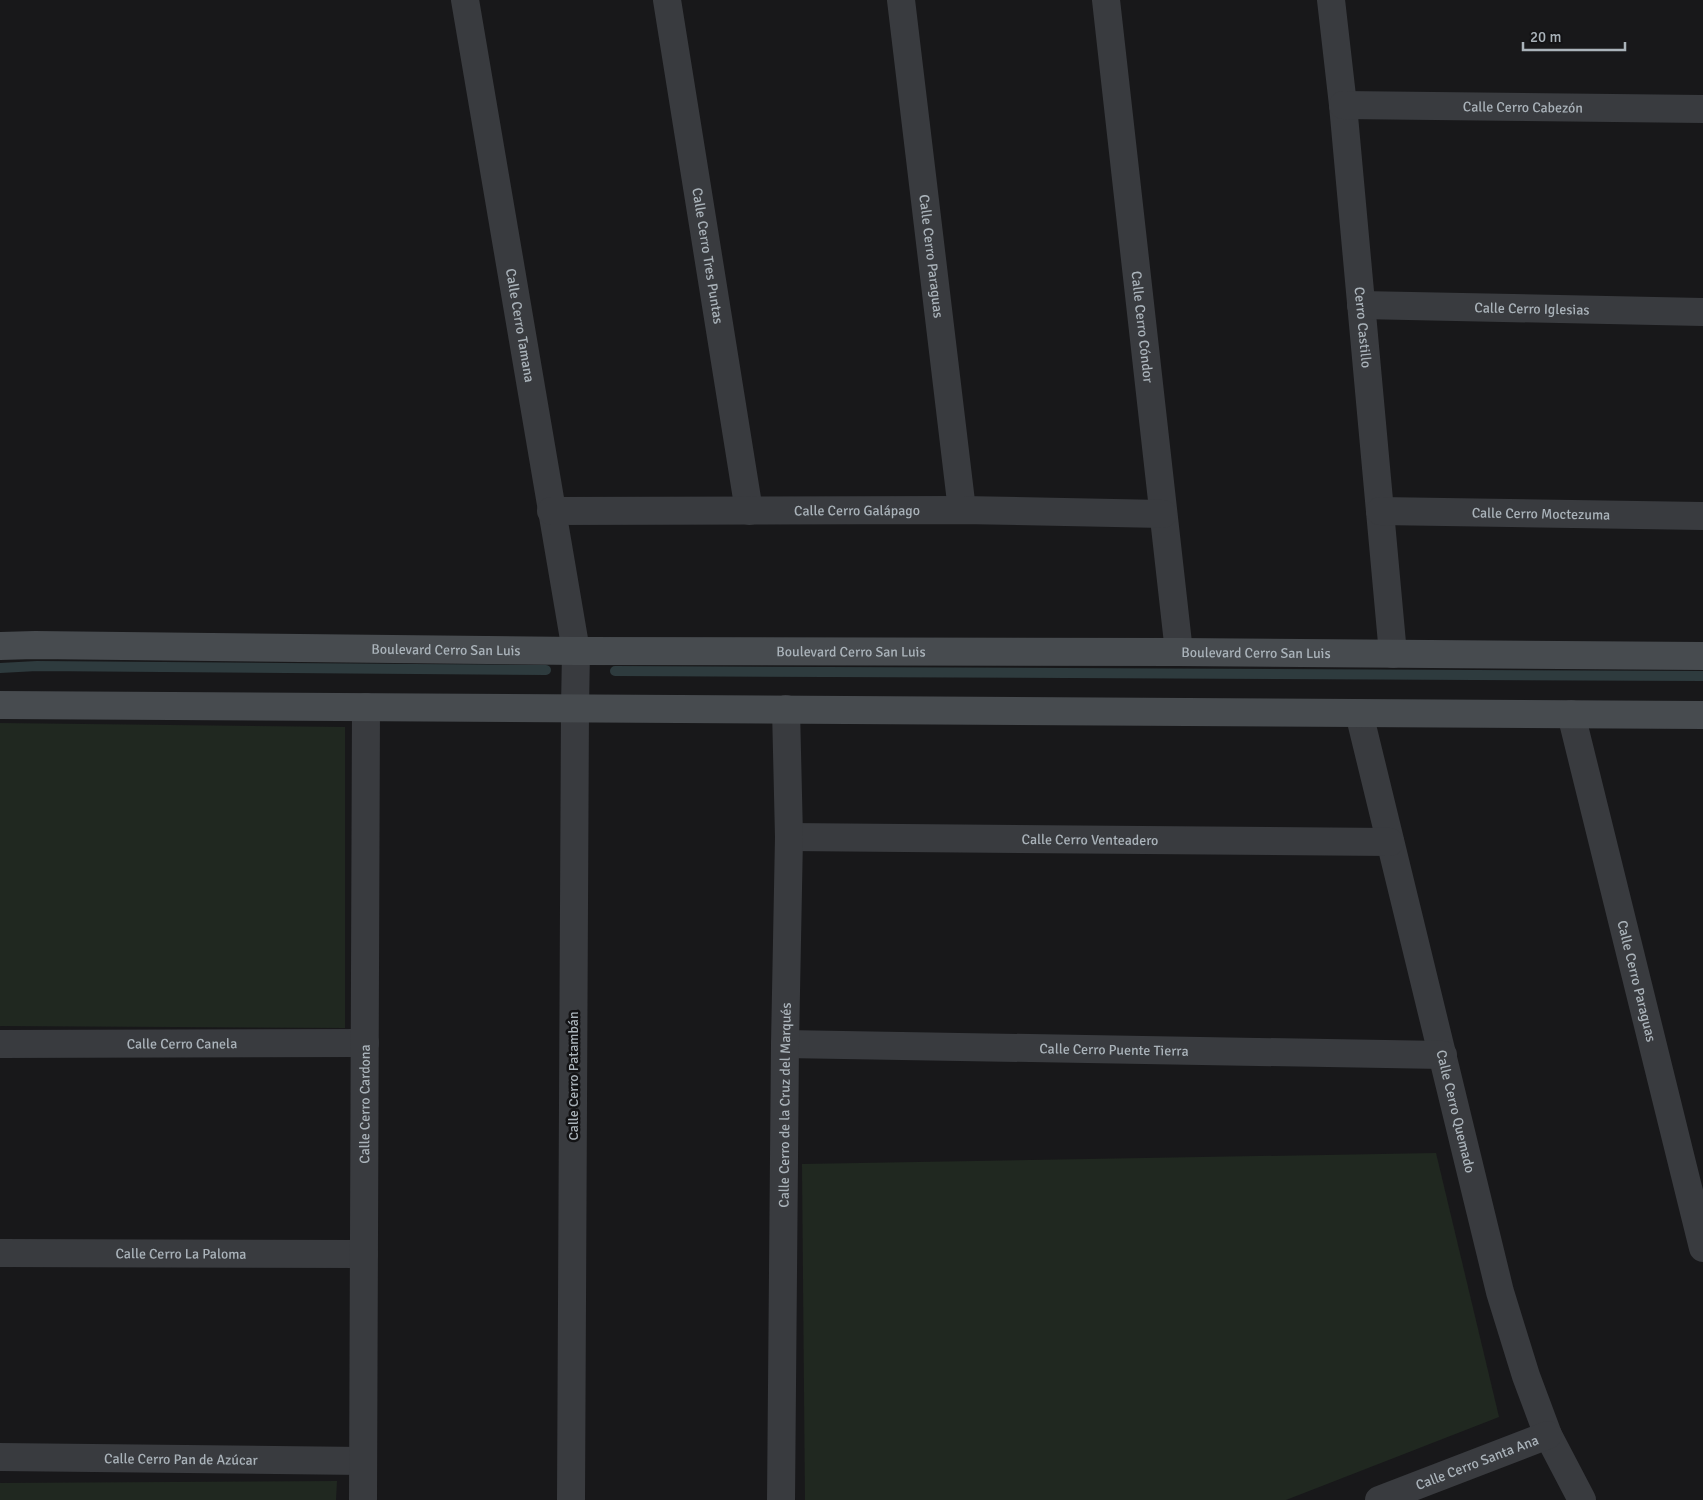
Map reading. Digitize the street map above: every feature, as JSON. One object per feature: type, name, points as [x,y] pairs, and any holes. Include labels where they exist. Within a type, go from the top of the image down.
[{"type":"street","name":"Calle Cerro Tamana","points":[[465,0],[576,651]]},
{"type":"street","name":"Calle Cerro Tres Puntas","points":[[667,0],[748,511]]},
{"type":"street","name":"Calle Cerro Paraguas","points":[[901,0],[962,510]]},
{"type":"street","name":"Calle Cerro Cóndor","points":[[1106,0],[1179,652]]},
{"type":"street","name":"Cerro Castillo","points":[[1332,0],[1393,654]]},
{"type":"street","name":"Calle Cerro Cabezón","points":[[1343,105],[1703,109]]},
{"type":"street","name":"Calle Cerro Iglesias","points":[[1361,305],[1703,312]]},
{"type":"street","name":"Calle Cerro Galápago","points":[[551,511],[962,510],[1163,514]]},
{"type":"street","name":"Calle Cerro Moctezuma","points":[[1380,511],[1703,516]]},
{"type":"street","name":"Boulevard Cerro San Luis","points":[[0,646],[576,651],[1179,652],[1703,656]]},
{"type":"street","name":"Calle Cerro Patambán","points":[[571,1500],[576,651]]},
{"type":"street","points":[[0,705],[1703,715]]},
{"type":"street","name":"Calle Cerro Cardona","points":[[363,1500],[366,707]]},
{"type":"street","name":"Calle Cerro de la Cruz del Marqués","points":[[781,1500],[785,1044],[789,837],[786,710]]},
{"type":"street","name":"Calle Cerro Quemado","points":[[1359,713],[1500,1292],[1526,1376],[1548,1435],[1582,1500]]},
{"type":"street","name":"Calle Cerro Paraguas","points":[[1571,714],[1703,1248]]},
{"type":"street","name":"Calle Cerro Venteadero","points":[[789,837],[1390,842]]},
{"type":"street","name":"Calle Cerro Canela","points":[[0,1044],[365,1043]]},
{"type":"street","name":"Calle Cerro Puente Tierra","points":[[785,1044],[1443,1055]]},
{"type":"street","name":"Calle Cerro La Paloma","points":[[0,1253],[364,1254]]},
{"type":"street","name":"Calle Cerro Santa Ana","points":[[1379,1500],[1548,1435]]},
{"type":"street","name":"Calle Cerro Pan de Azúcar","points":[[0,1457],[363,1461]]},
{"type":"shaded area","points":[[0,723],[345,727],[345,1028],[0,1026]]},
{"type":"shaded area","points":[[1436,1153],[1499,1417],[1286,1500],[805,1500],[802,1164]]},
{"type":"shaded area","points":[[337,1481],[336,1500],[0,1500],[0,1483]]},
{"type":"waterway","points":[[0,668],[37,666],[546,670]]},
{"type":"waterway","points":[[615,671],[1703,676]]}]
